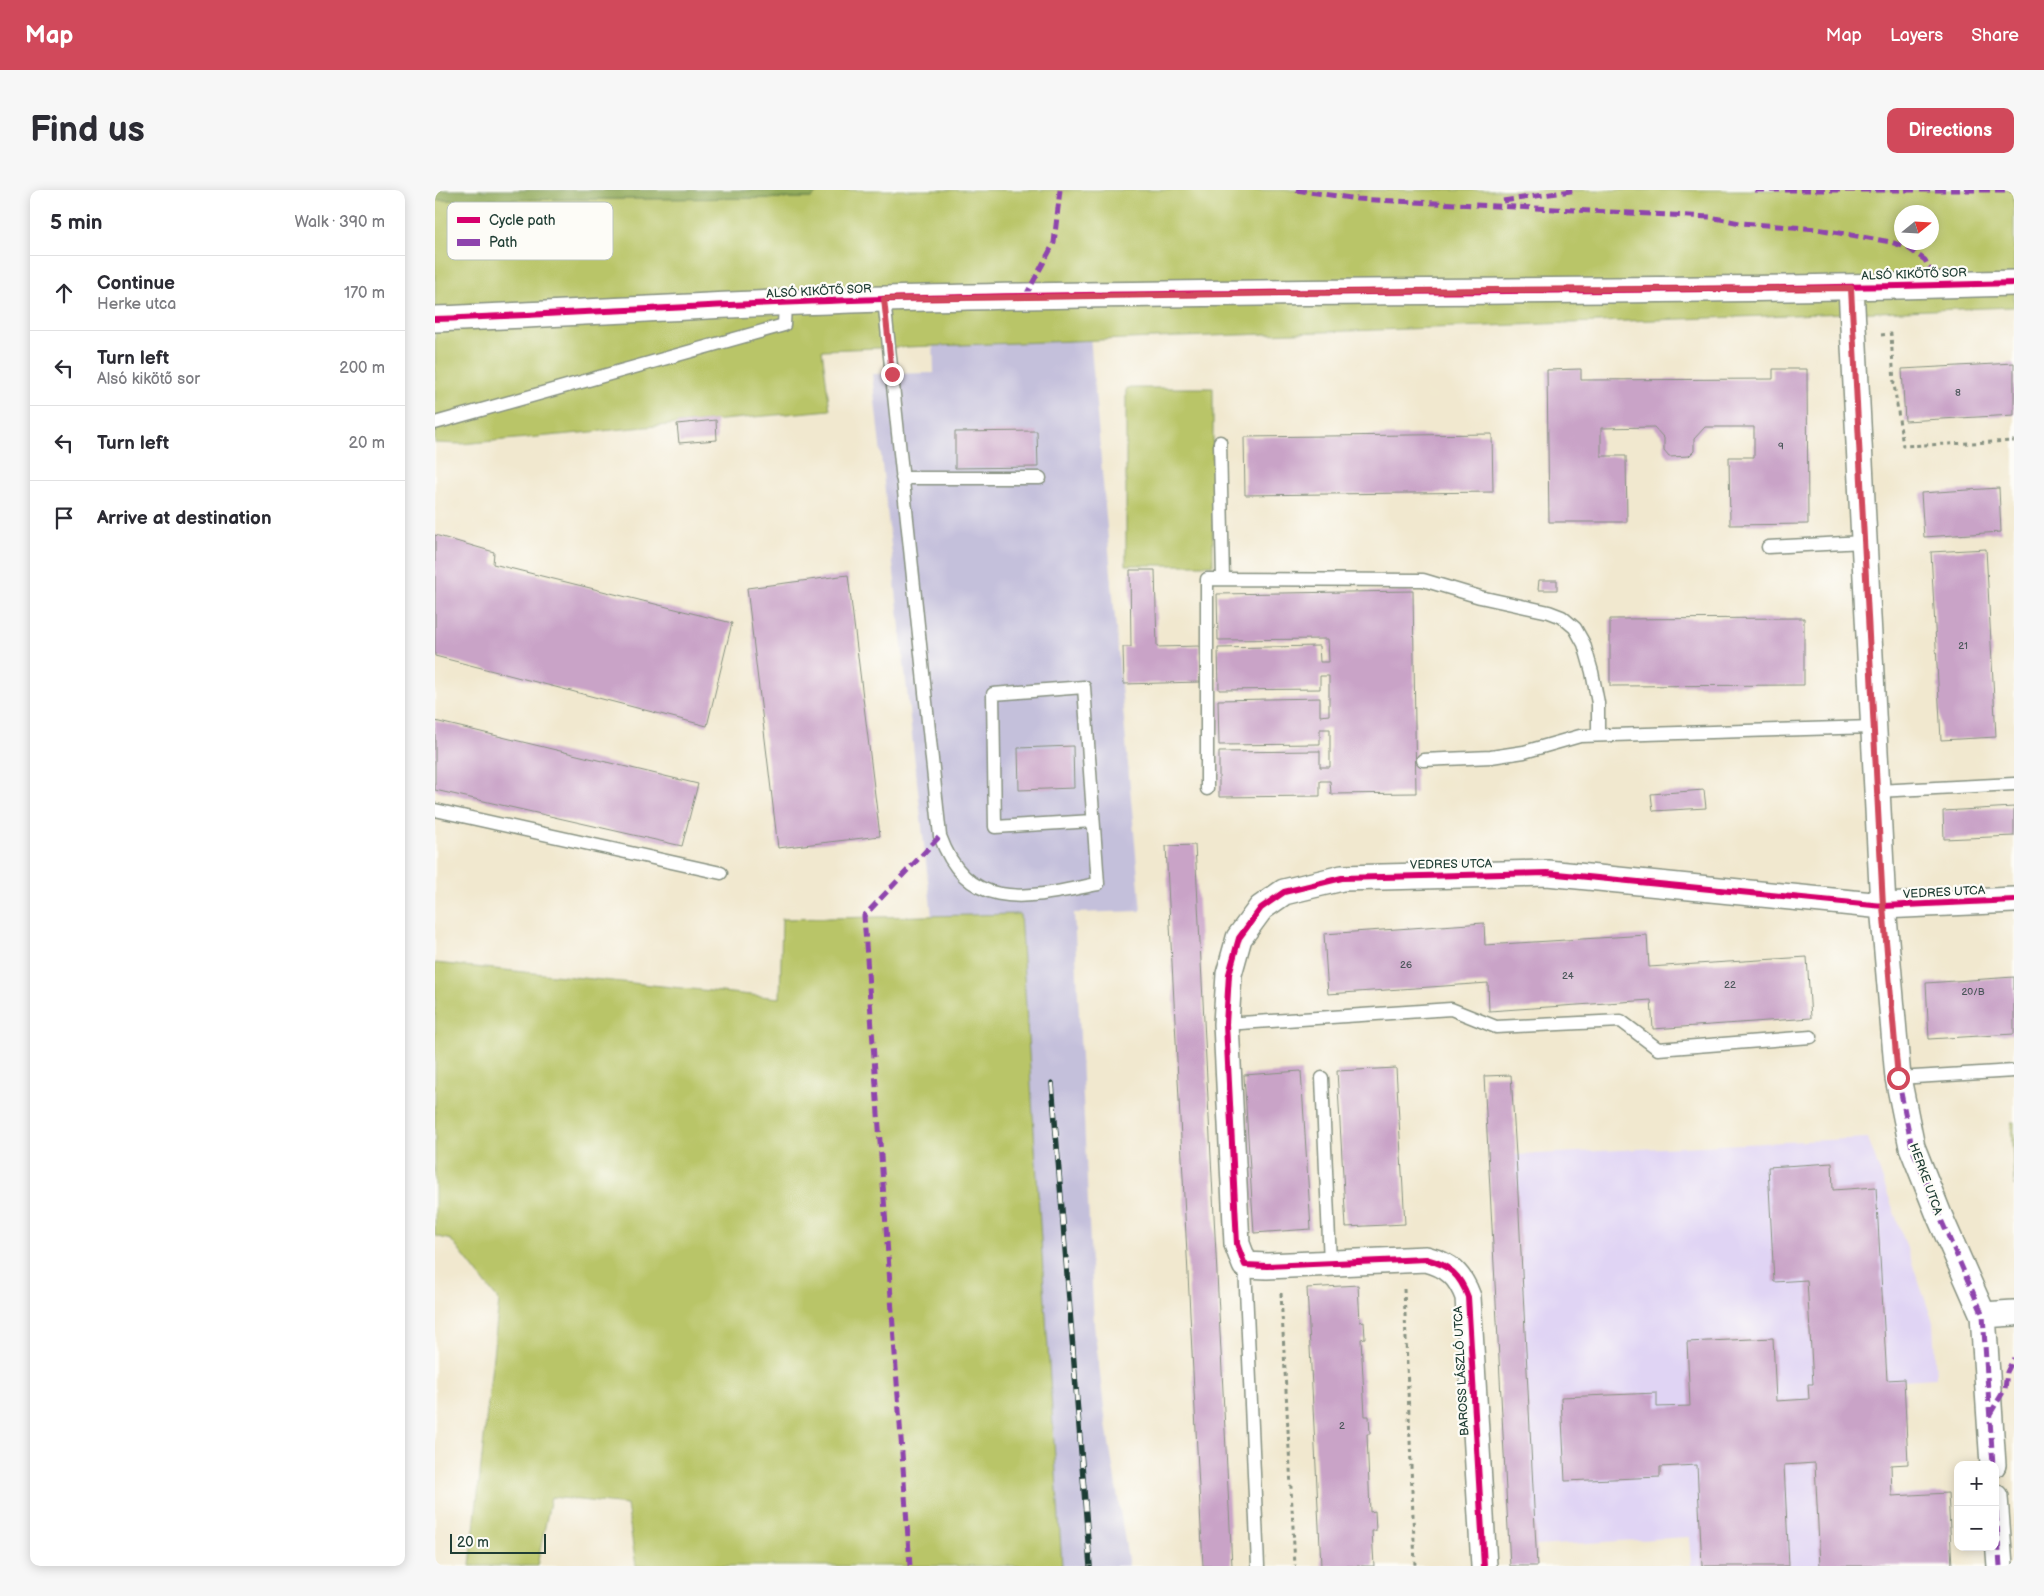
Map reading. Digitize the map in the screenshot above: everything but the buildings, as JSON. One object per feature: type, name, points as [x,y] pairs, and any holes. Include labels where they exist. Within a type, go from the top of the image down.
[{"type":"street","name":"ALSÓ KIKÖTŐ SOR","points":[[435,319],[884,299],[1499,290],[1851,288],[2014,283]]},
{"type":"street","name":"HERKE UTCA","points":[[1851,288],[1883,906],[1898,1078],[1913,1147],[1939,1215],[1983,1315],[1993,1461]]},
{"type":"street","name":"VEDRES UTCA","points":[[1245,1265],[1237,1244],[1226,1024],[1229,974],[1239,938],[1261,908],[1284,892],[1342,878],[1547,873],[1883,906],[2014,900]]},
{"type":"street","name":"BAROSS LÁSZLÓ UTCA","points":[[1245,1265],[1426,1259],[1442,1263],[1455,1272],[1463,1283],[1468,1296],[1484,1566]]},
{"type":"street","points":[[1983,1315],[2014,1313]]},
{"type":"street","points":[[1996,1506],[2000,1566]]},
{"type":"lane","points":[[884,299],[940,836],[946,854],[955,867],[980,888],[1003,896],[1025,897],[1098,884],[1084,687],[993,694],[995,827],[1093,822]]},
{"type":"lane","points":[[435,423],[784,324],[785,304]]},
{"type":"lane","points":[[1220,442],[1223,579]]},
{"type":"lane","points":[[902,478],[1040,478]]},
{"type":"lane","points":[[1768,547],[1864,542]]},
{"type":"lane","points":[[1207,789],[1207,580],[1423,580],[1479,597],[1549,612],[1562,617],[1575,628],[1584,644],[1598,703],[1598,735]]},
{"type":"lane","points":[[1423,760],[1491,757],[1524,752],[1580,736],[1873,728]]},
{"type":"lane","points":[[1877,791],[2014,784]]},
{"type":"lane","points":[[435,810],[721,873]]},
{"type":"lane","points":[[1226,1024],[1451,1009],[1496,1027],[1621,1021],[1658,1049],[1811,1037]]},
{"type":"lane","points":[[1898,1078],[2014,1071]]},
{"type":"lane","points":[[1322,1078],[1330,1263]]},
{"type":"lane","points":[[1245,1265],[1258,1566]]},
{"type":"path","points":[[1892,363],[1903,446],[2014,442]]},
{"type":"path","points":[[1403,1260],[1415,1566]]},
{"type":"path","points":[[1279,1265],[1295,1566]]},
{"type":"shaded area","points":[[1090,336],[1141,911],[1074,913],[1094,1325],[1106,1424],[1129,1566],[1062,1566],[1020,915],[932,917],[872,374],[934,373],[933,337]]},
{"type":"shaded area","points":[[1868,1138],[1933,1322],[1936,1378],[1904,1380],[1908,1464],[1891,1465],[1892,1495],[1948,1493],[1952,1566],[1691,1566],[1689,1537],[1536,1546],[1516,1155]]},
{"type":"green space","points":[[435,190],[820,190],[811,198],[435,200]]},
{"type":"green space","points":[[820,190],[2014,190],[2014,307],[822,350],[830,410],[461,444],[435,443],[435,200],[811,198]]},
{"type":"green space","points":[[1126,388],[1213,388],[1213,565],[1126,565]]},
{"type":"green space","points":[[1020,914],[1062,1566],[636,1566],[627,1505],[551,1497],[537,1566],[470,1566],[499,1301],[451,1240],[435,1236],[435,963],[780,998],[782,919]]},
{"type":"green space","points":[[2011,1123],[2014,1123],[2014,1186]]},
{"type":"railway","points":[[1052,1083],[1090,1566]]},
{"type":"marked path","points":[[1025,297],[1054,243],[1060,190]]},
{"type":"marked path","points":[[1296,190],[1357,199],[1710,217],[1740,223],[1817,229],[1891,242],[1908,248],[1925,260],[1937,285]]},
{"type":"marked path","points":[[1503,201],[1577,190]]},
{"type":"marked path","points":[[1755,190],[2014,190]]},
{"type":"marked path","points":[[910,1566],[864,916],[940,836]]},
{"type":"marked path","points":[[1898,1078],[1912,1147],[1939,1215],[1983,1315],[1993,1461]]},
{"type":"marked path","points":[[1990,1414],[2005,1389],[2007,1372],[2014,1358]]},
{"type":"marked path","points":[[1996,1506],[2000,1566]]},
{"type":"cycle path","points":[[435,319],[887,299],[1169,294],[1732,289],[2014,283]]},
{"type":"cycle path","points":[[1484,1566],[1468,1297],[1457,1277],[1441,1264],[1426,1259],[1267,1266],[1245,1265],[1237,1244],[1226,1024],[1229,974],[1239,938],[1261,908],[1284,892],[1342,878],[1547,873],[1883,906],[2014,900]]},
{"type":"route","points":[[892,374],[884,299],[1489,290],[1851,288],[1883,906],[1898,1078]]}]
